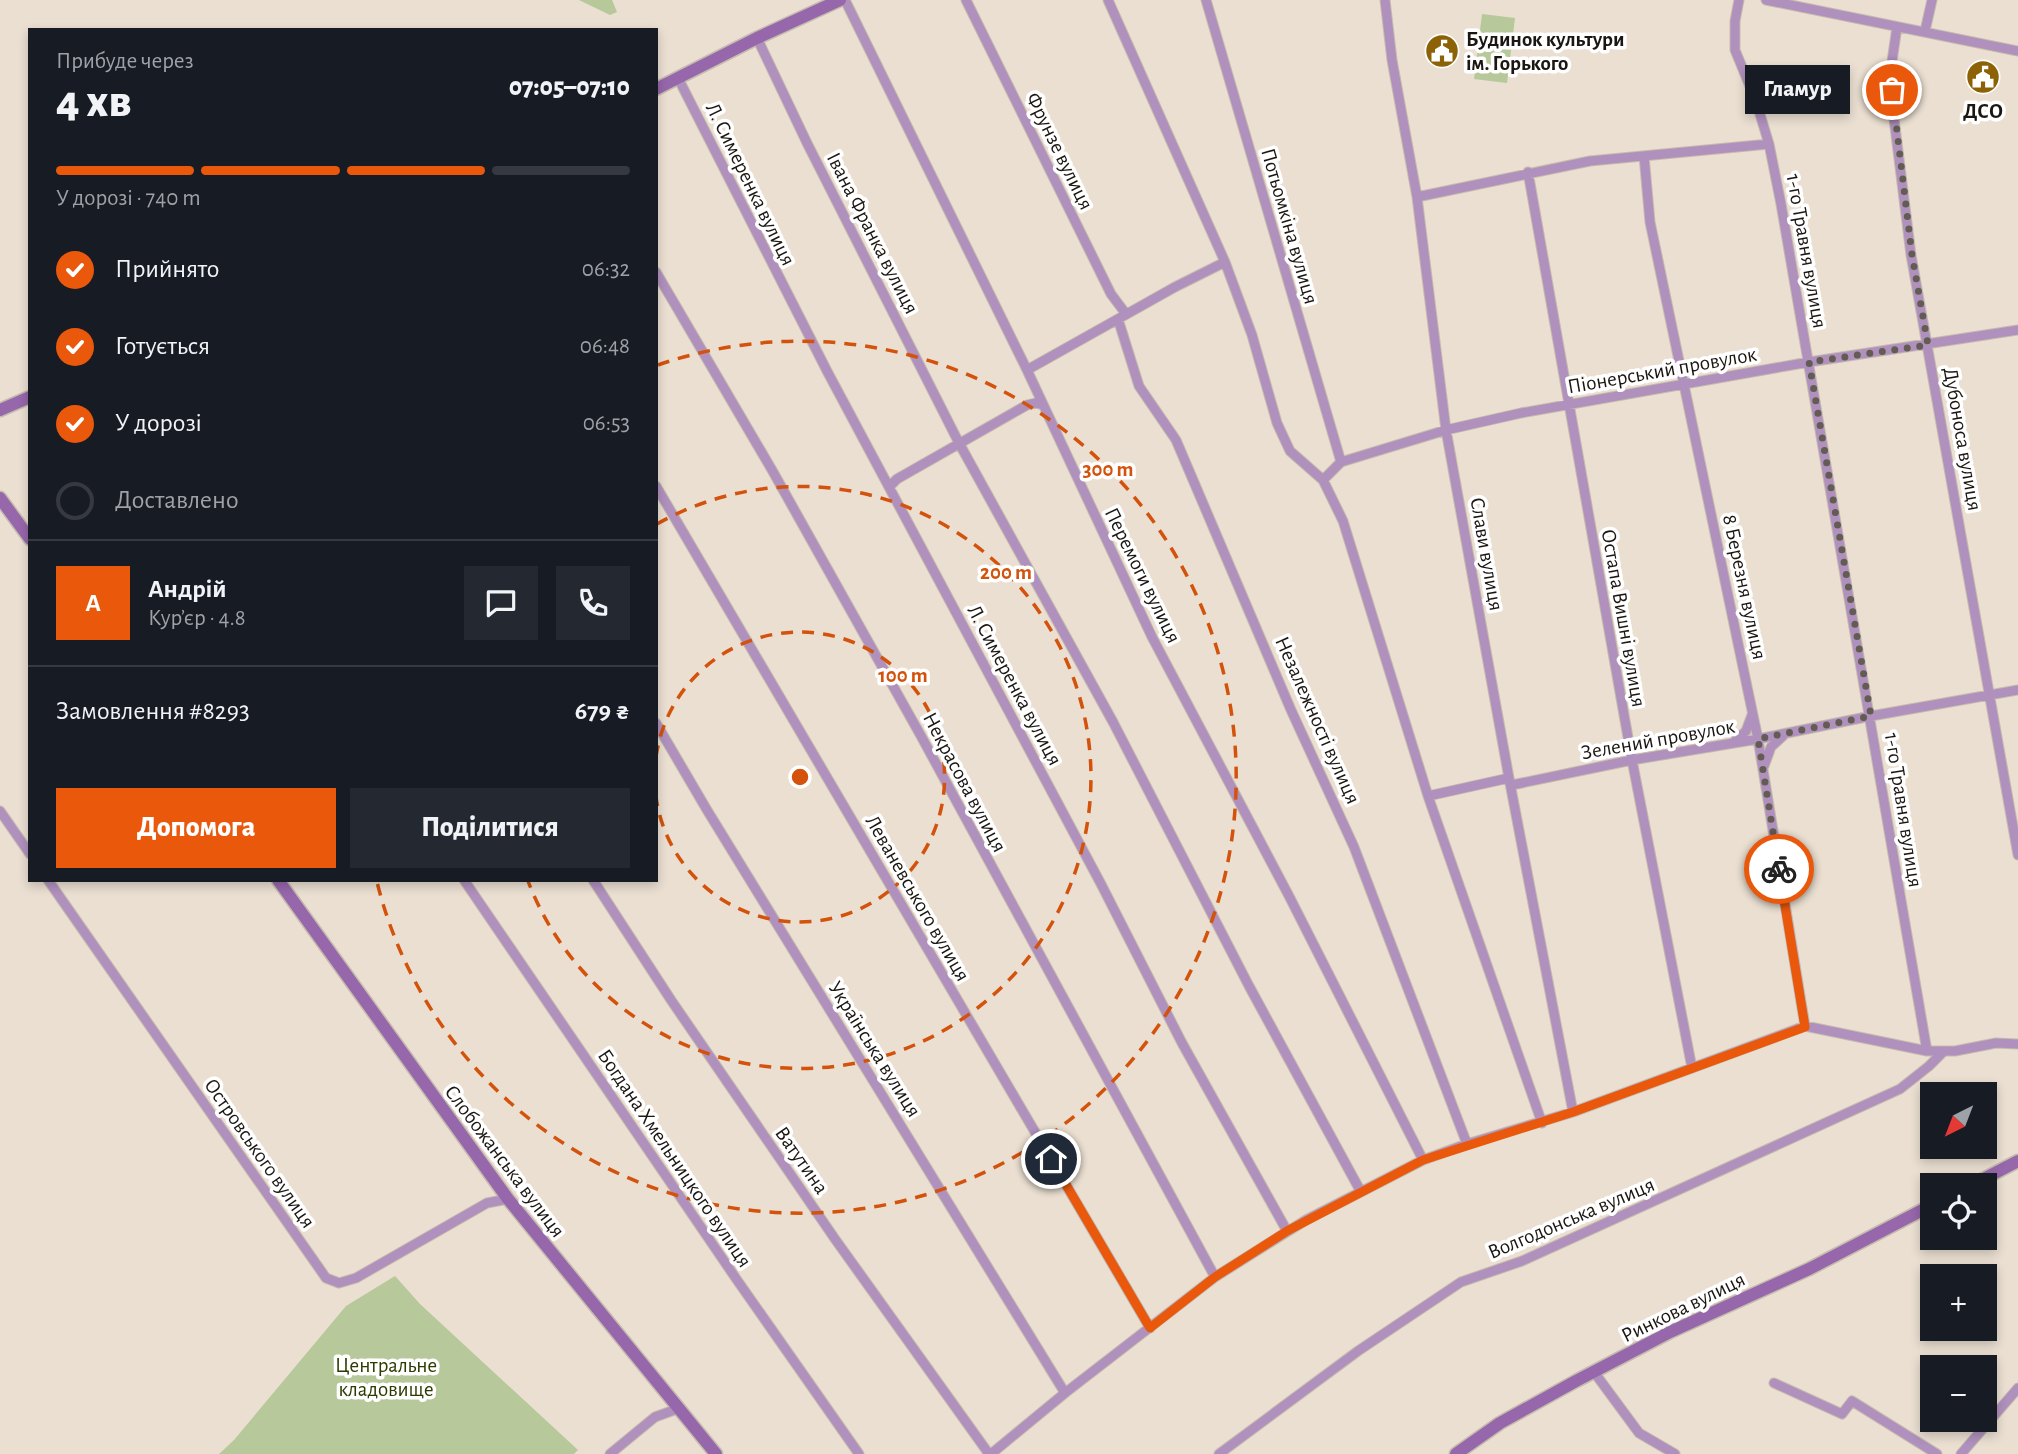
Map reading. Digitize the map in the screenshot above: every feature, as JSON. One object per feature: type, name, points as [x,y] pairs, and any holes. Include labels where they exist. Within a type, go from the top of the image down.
[{"type":"main road","points":[[658,88],[757,38],[842,0]]},
{"type":"main road","points":[[0,410],[28,398]]},
{"type":"main road","points":[[0,498],[28,536]]},
{"type":"main road","name":"Слобожанська вулиця","points":[[279,882],[508,1199],[716,1454]]},
{"type":"main road","points":[[1995,1173],[2018,1161]]},
{"type":"main road","name":"Ринкова вулиця","points":[[1456,1454],[1500,1423],[1670,1332],[1809,1269],[1920,1211]]},
{"type":"street","name":"Перемоги вулиця","points":[[842,0],[1027,370],[1152,637],[1289,896],[1423,1160]]},
{"type":"street","name":"Фрунзе вулиця","points":[[966,0],[1122,317]]},
{"type":"street","points":[[1108,0],[1225,262],[1252,335],[1281,432],[1290,451],[1324,480],[1343,521],[1428,796],[1542,1123]]},
{"type":"street","name":"Потьомкіна вулиця","points":[[1206,0],[1341,461]]},
{"type":"street","name":"Слави вулиця","points":[[1385,0],[1392,60],[1417,197],[1446,429],[1573,1112]]},
{"type":"street","name":"1-го Травня вулиця","points":[[1739,0],[1735,21],[1735,50],[1756,101],[1769,144],[1871,716],[1927,1051]]},
{"type":"street","points":[[1766,0],[2018,51]]},
{"type":"street","points":[[1925,31],[1932,0]]},
{"type":"street","name":"Дубоноса вулиця","points":[[1897,27],[1891,68],[1893,111],[1912,255],[2018,855]]},
{"type":"street","name":"Івана Франка вулиця","points":[[757,38],[807,143],[959,443],[1113,722],[1249,986],[1361,1192]]},
{"type":"street","name":"Л. Симеренка вулиця","points":[[678,78],[786,293],[1101,884],[1182,1043],[1287,1231]]},
{"type":"street","points":[[1417,197],[1590,161],[1769,144]]},
{"type":"street","name":"8 Березня вулиця","points":[[1644,156],[1650,222],[1758,739],[1805,1027]]},
{"type":"street","name":"Остапа Вишні вулиця","points":[[1528,172],[1632,760],[1692,1068]]},
{"type":"street","points":[[1027,370],[1225,262]]},
{"type":"street","name":"Некрасова вулиця","points":[[658,275],[772,470],[921,736],[1215,1277]]},
{"type":"street","name":"Незалежності вулиця","points":[[1122,317],[1139,386],[1176,439],[1291,710],[1354,847],[1467,1144]]},
{"type":"street","name":"Піонерський провулок","points":[[1341,461],[1446,429],[1567,404],[1809,362],[2018,330]]},
{"type":"street","points":[[890,486],[897,479],[1027,405],[1043,405]]},
{"type":"street","points":[[1324,480],[1341,461]]},
{"type":"street","name":"Леваневського вулиця","points":[[658,489],[1150,1328]]},
{"type":"street","name":"Зелений провулок","points":[[1428,796],[1758,739],[2018,690]]},
{"type":"street","points":[[1728,743],[1738,740],[1746,731],[1752,710]]},
{"type":"street","name":"Українська вулиця","points":[[658,726],[1065,1393]]},
{"type":"street","points":[[1763,771],[1770,747],[1787,733]]},
{"type":"street","points":[[0,811],[28,851]]},
{"type":"street","name":"Островського вулиця","points":[[49,882],[326,1278],[339,1283],[356,1278],[487,1203],[508,1199]]},
{"type":"street","name":"Богдана Хмельницкого вулиця","points":[[465,882],[859,1454]]},
{"type":"street","name":"Ватутина","points":[[594,882],[671,1000],[828,1227],[990,1454]]},
{"type":"street","points":[[990,1454],[1215,1277],[1287,1231],[1423,1160],[1467,1144],[1542,1123],[1805,1027],[1927,1051],[1955,1051],[1996,1043],[2018,1044]]},
{"type":"street","name":"Волгодонська вулиця","points":[[1219,1454],[1358,1351],[1461,1282],[1522,1261],[1900,1088],[1930,1066],[1940,1052],[1955,1051]]},
{"type":"street","points":[[1594,1372],[1639,1433],[1675,1454]]},
{"type":"street","points":[[1774,1383],[1842,1414],[1852,1401],[1937,1454]]},
{"type":"street","points":[[1961,1454],[2018,1388]]},
{"type":"street","points":[[610,1454],[654,1417],[677,1409]]},
{"type":"green space","points":[[579,0],[612,0],[617,12],[610,15]]},
{"type":"green space","points":[[1482,14],[1515,18],[1507,83],[1474,79]]},
{"type":"green space","name":"Центральне кладовище","points":[[395,1276],[420,1304],[578,1450],[574,1454],[219,1454],[234,1440],[346,1306]]},
{"type":"way so far","points":[[1779,869],[1758,739],[1871,716],[1809,362],[1928,345],[1912,255],[1892,90]]},
{"type":"place","name":"Будинок культури ім. Горького","points":[[1442,51]]},
{"type":"place","name":"ДСО","points":[[1983,77]]},
{"type":"place","name":"Гламур","points":[[1892,90]]},
{"type":"route","points":[[1051,1159],[1150,1328],[1215,1277],[1287,1231],[1423,1160],[1467,1144],[1542,1123],[1805,1027],[1779,869]]}]
